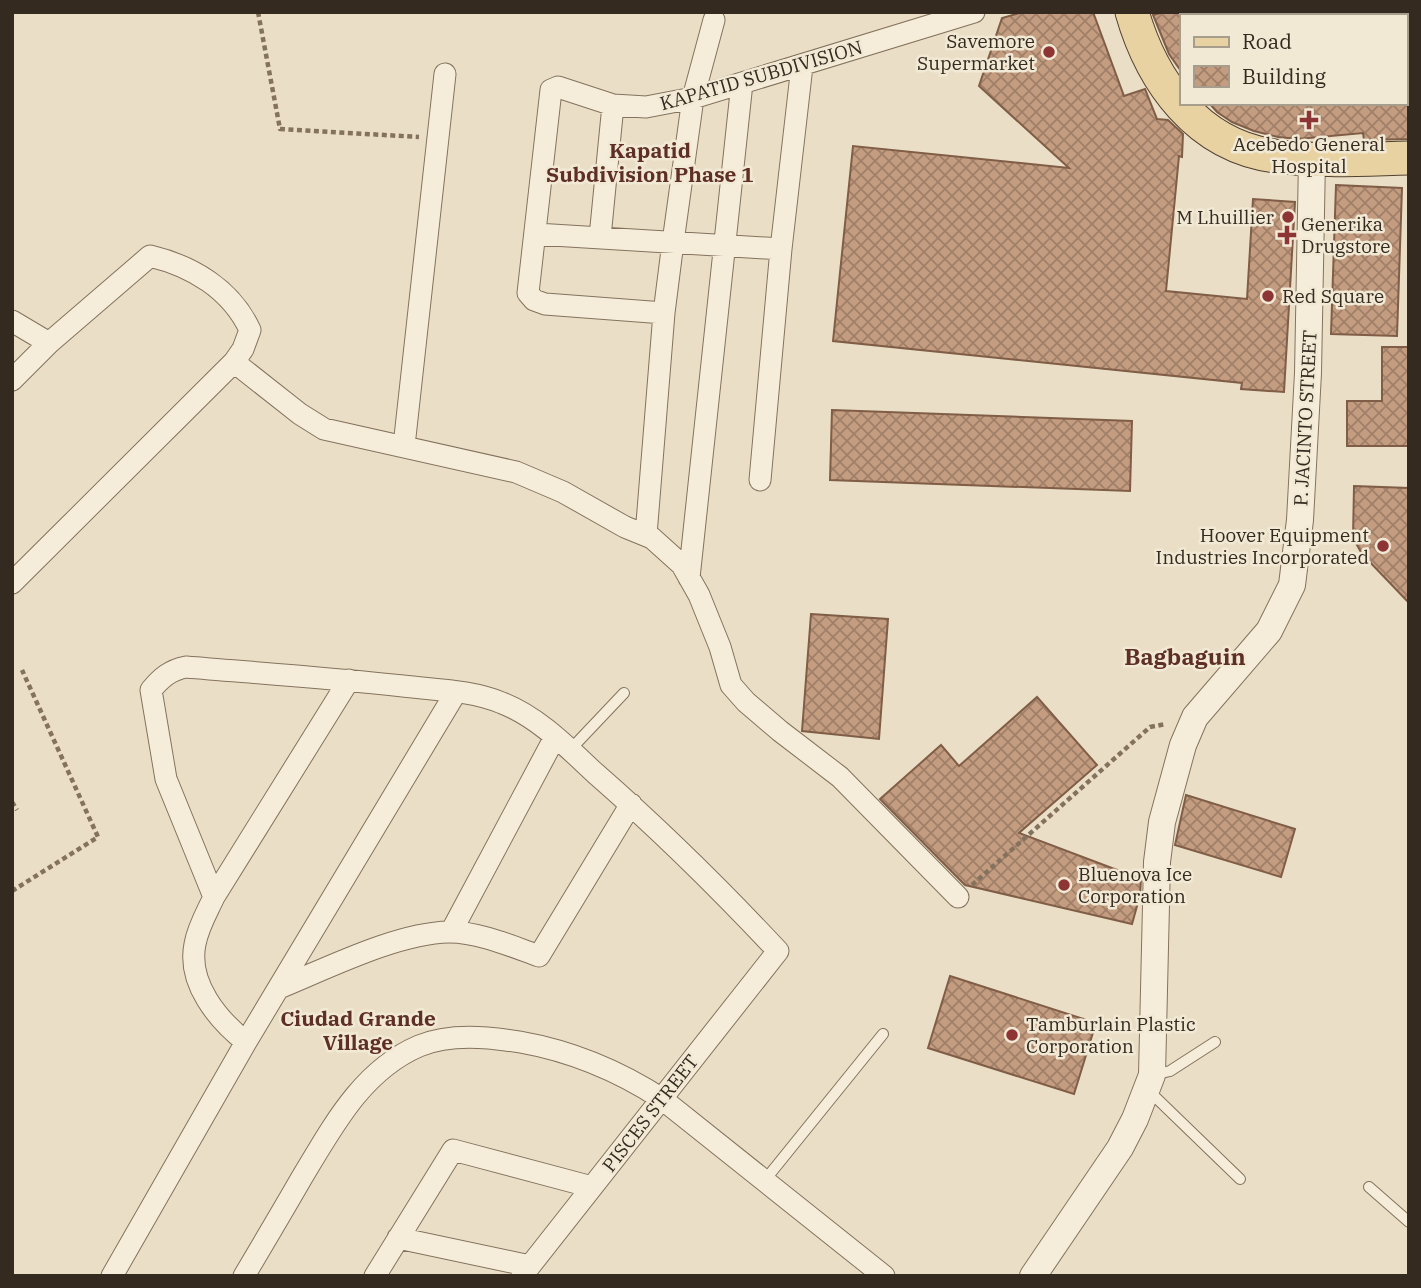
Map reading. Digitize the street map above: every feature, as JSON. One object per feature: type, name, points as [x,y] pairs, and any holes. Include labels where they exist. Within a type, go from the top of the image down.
[{"type":"main road","points":[[1132,12],[1148,60],[1166,89],[1180,104]]},
{"type":"main road","points":[[1181,105],[1227,141],[1272,156],[1312,159],[1409,158]]},
{"type":"street","name":"KAPATID SUBDIVISION","points":[[536,233],[549,93],[558,87],[613,104],[646,107],[693,98],[974,12]]},
{"type":"street","points":[[646,536],[664,313],[673,242],[693,98],[713,20]]},
{"type":"street","points":[[760,480],[781,249],[802,66]]},
{"type":"street","points":[[404,446],[445,74]]},
{"type":"street","points":[[689,578],[742,83]]},
{"type":"street","points":[[600,237],[613,104]]},
{"type":"street","name":"P. JACINTO STREET","points":[[1033,1276],[1120,1148],[1150,1083],[1157,862],[1172,781],[1183,744],[1195,717],[1269,631],[1292,585],[1300,520],[1308,373],[1312,159]]},
{"type":"street","points":[[664,313],[545,304],[534,300],[528,293],[536,233],[781,249]]},
{"type":"street","points":[[12,380],[150,256],[174,262],[218,288],[242,314],[250,330],[243,349],[234,362],[12,583]]},
{"type":"street","points":[[12,320],[49,344]]},
{"type":"street","points":[[234,362],[324,429],[516,472],[563,492],[668,550],[682,565],[699,595],[715,631],[731,685],[746,702],[780,731],[840,777],[958,897]]},
{"type":"street","points":[[214,897],[166,779],[151,690],[176,668],[349,680],[456,692],[502,702],[526,714],[631,804],[539,956],[506,944],[451,932],[390,944],[279,988]]},
{"type":"street","points":[[246,1042],[228,1028],[213,1010],[201,988],[194,945],[214,897],[349,680]]},
{"type":"street","points":[[112,1276],[246,1042],[456,692]]},
{"type":"street","points":[[451,932],[563,744]]},
{"type":"street","name":"PISCES STREET","points":[[526,1271],[778,951],[713,882],[631,804]]},
{"type":"street","points":[[244,1276],[346,1107],[361,1088],[386,1065],[421,1045],[455,1038],[493,1038],[566,1052],[635,1082],[662,1099],[884,1276]]},
{"type":"street","points":[[375,1276],[453,1150],[592,1188]]},
{"type":"street","points":[[398,1238],[526,1271]]},
{"type":"lane","points":[[563,744],[624,693]]},
{"type":"lane","points":[[765,1180],[883,1034]]},
{"type":"lane","points":[[1215,1042],[1150,1083],[1240,1179]]},
{"type":"lane","points":[[1369,1188],[1409,1222]]},
{"type":"path","points":[[258,12],[280,130],[438,139]]},
{"type":"path","points":[[12,891],[98,837],[22,670]]},
{"type":"path","points":[[958,897],[1150,727],[1195,717]]},
{"type":"path","points":[[12,802],[18,810]]},
{"type":"building","points":[[1023,12],[1093,12],[1124,96],[1145,89],[1157,119],[1168,120],[1183,134],[1166,291],[1247,299],[1253,199],[1295,202],[1284,392],[1241,389],[1242,383],[833,341],[853,146],[1069,168],[979,86],[1002,18]]},
{"type":"building","points":[[1181,12],[1180,70],[1169,54],[1153,15]]},
{"type":"building","points":[[1409,103],[1409,139],[1364,140],[1363,133],[1298,139],[1278,137],[1232,122],[1211,105]]},
{"type":"building","points":[[1336,185],[1402,188],[1397,336],[1331,334]]},
{"type":"building","points":[[1382,347],[1409,347],[1409,446],[1347,446],[1347,401],[1382,401]]},
{"type":"building","points":[[832,410],[1132,421],[1130,491],[830,480]]},
{"type":"building","name":"Hoover Equipment Industries Incorporated","points":[[1354,486],[1409,488],[1409,603],[1362,554],[1353,538]]},
{"type":"building","points":[[811,614],[888,619],[879,739],[802,731]]},
{"type":"building","points":[[1037,697],[1097,765],[1019,833],[1141,879],[1140,895],[1132,924],[965,885],[880,799],[941,745],[959,766]]},
{"type":"building","points":[[1186,795],[1295,829],[1281,877],[1175,845]]},
{"type":"building","name":"Tamburlain Plastic Corporation","points":[[950,976],[1096,1023],[1074,1094],[928,1048]]},
{"type":"place","name":"Savemore Supermarket","points":[[1049,52]]},
{"type":"place","name":"Acebedo General Hospital","points":[[1309,120]]},
{"type":"place","name":"M Lhuillier","points":[[1288,217]]},
{"type":"place","name":"Generika Drugstore","points":[[1287,235]]},
{"type":"place","name":"Red Square","points":[[1268,296]]},
{"type":"place","name":"Hoover Equipment Industries Incorporated","points":[[1383,546]]},
{"type":"place","name":"Bluenova Ice Corporation","points":[[1064,885]]},
{"type":"place","name":"Tamburlain Plastic Corporation","points":[[1012,1035]]},
{"type":"district","name":"Kapatid Subdivision Phase 1","points":[[650,162]]},
{"type":"district","name":"Bagbaguin","points":[[1185,656]]},
{"type":"district","name":"Ciudad Grande Village","points":[[358,1030]]}]
